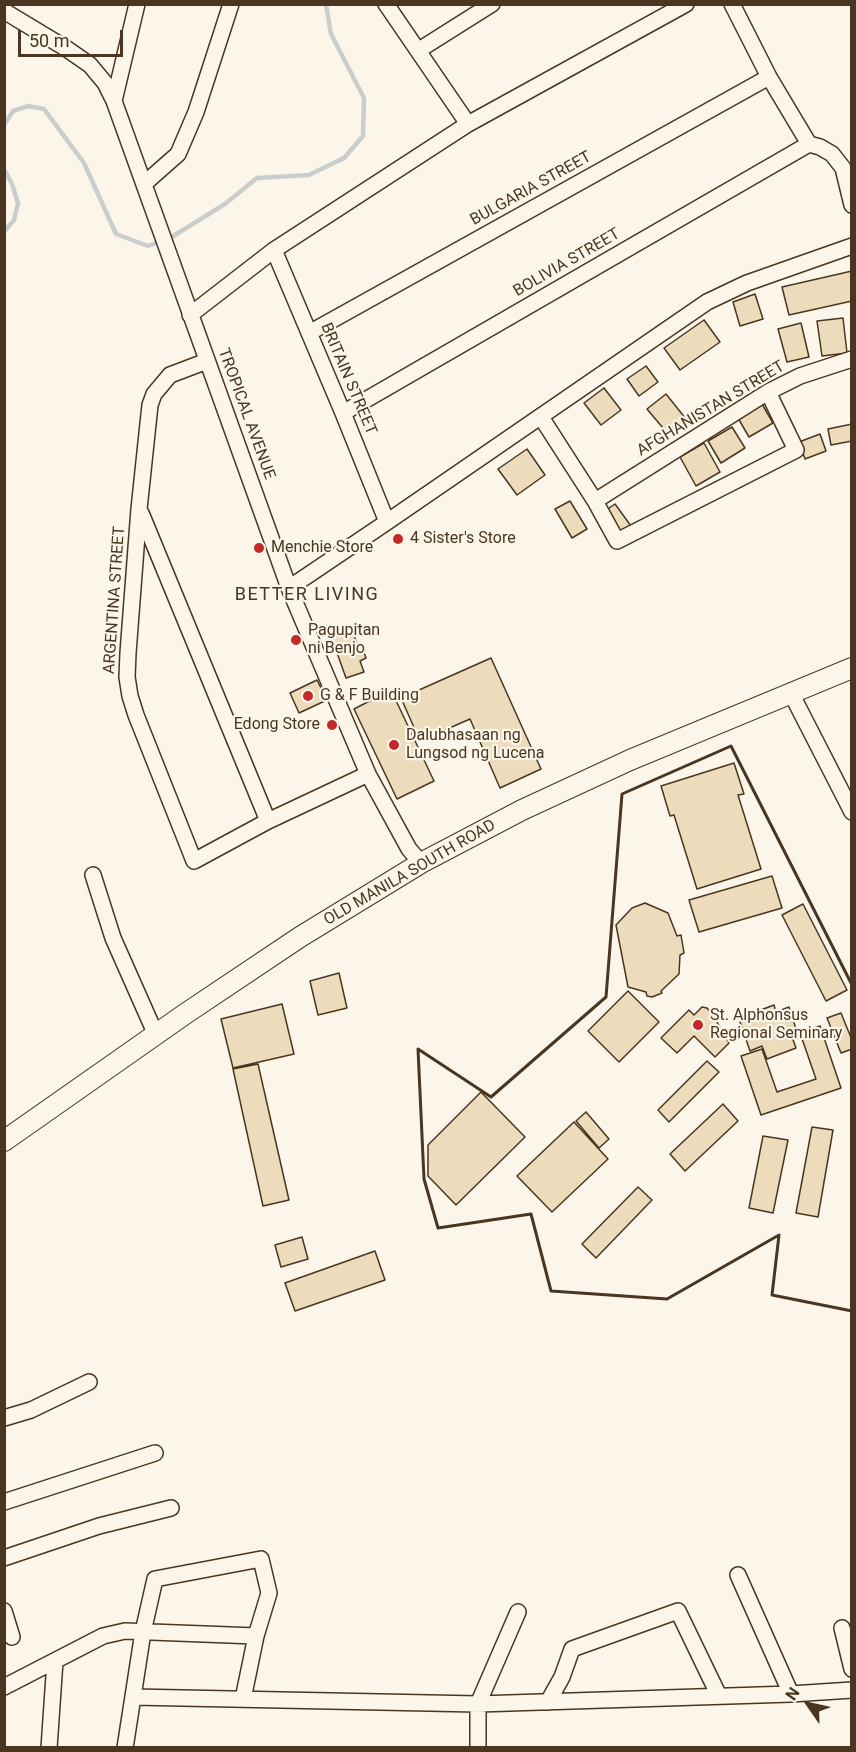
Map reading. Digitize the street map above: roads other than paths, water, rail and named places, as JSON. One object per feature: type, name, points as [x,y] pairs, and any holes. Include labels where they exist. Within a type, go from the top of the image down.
[{"type":"main road","name":"OLD MANILA SOUTH ROAD","points":[[4,1141],[185,1014],[300,937],[421,863],[522,810],[630,760],[852,669]]},
{"type":"street","points":[[114,101],[137,4]]},
{"type":"street","points":[[144,184],[178,154],[196,112],[231,4]]},
{"type":"street","points":[[386,4],[468,124]]},
{"type":"street","points":[[419,50],[492,4]]},
{"type":"street","points":[[190,315],[274,250],[468,124],[686,4]]},
{"type":"street","points":[[732,4],[770,77],[809,144],[832,154],[843,168],[852,205]]},
{"type":"street","name":"TROPICAL AVENUE","points":[[6,11],[90,65],[105,83],[114,101],[289,588],[368,774],[409,849],[421,863]]},
{"type":"street","name":"BULGARIA STREET","points":[[309,333],[770,77]]},
{"type":"street","name":"BOLIVIA STREET","points":[[343,413],[809,144]]},
{"type":"street","points":[[289,588],[707,302],[747,283],[852,246]]},
{"type":"street","name":"BRITAIN STREET","points":[[274,250],[387,522]]},
{"type":"street","name":"AFGHANISTAN STREET","points":[[595,501],[768,392],[800,376],[852,359]]},
{"type":"street","name":"ARGENTINA STREET","points":[[207,360],[170,375],[154,394],[150,405],[139,509],[127,677],[130,696],[194,861],[268,821]]},
{"type":"street","points":[[541,417],[595,501],[617,541],[796,450],[768,392]]},
{"type":"street","points":[[139,509],[268,821],[368,774]]},
{"type":"street","points":[[790,693],[852,812]]},
{"type":"street","points":[[93,875],[113,938],[156,1035]]},
{"type":"street","points":[[4,1418],[31,1410],[88,1382]]},
{"type":"street","points":[[4,1502],[155,1453]]},
{"type":"street","points":[[4,1558],[99,1526],[171,1508]]},
{"type":"street","points":[[125,1748],[143,1632],[155,1579],[261,1559],[269,1593],[256,1636],[243,1699]]},
{"type":"street","points":[[738,1575],[791,1694]]},
{"type":"street","points":[[4,1611],[12,1637]]},
{"type":"street","points":[[548,1702],[573,1649],[678,1611],[719,1696]]},
{"type":"street","points":[[478,1748],[478,1704],[518,1612]]},
{"type":"street","points":[[842,1628],[852,1669]]},
{"type":"street","points":[[4,1687],[103,1636],[125,1631],[256,1636]]},
{"type":"street","points":[[49,1748],[55,1661]]},
{"type":"street","points":[[133,1697],[478,1704],[852,1690]]},
{"type":"waterway","points":[[4,125],[13,111],[28,106],[44,109],[84,163],[116,234],[148,246],[170,238],[225,204],[257,178],[309,175],[344,158],[363,136],[364,98],[331,34],[326,4]]},
{"type":"waterway","points":[[4,169],[18,203],[14,220],[4,232]]},
{"type":"place","name":"4 Sister's Store","points":[[398,539]]},
{"type":"place","name":"Menchie Store","points":[[259,548]]},
{"type":"place","name":"Pagupitan ni Benjo","points":[[296,640]]},
{"type":"place","name":"G & F Building","points":[[308,696]]},
{"type":"place","name":"Edong Store","points":[[332,725]]},
{"type":"place","name":"Dalubhasaan ng Lungsod ng Lucena","points":[[394,745]]},
{"type":"place","name":"St. Alphonsus Regional Seminary","points":[[698,1025]]},
{"type":"district","name":"BETTER LIVING","points":[[307,595]]}]
